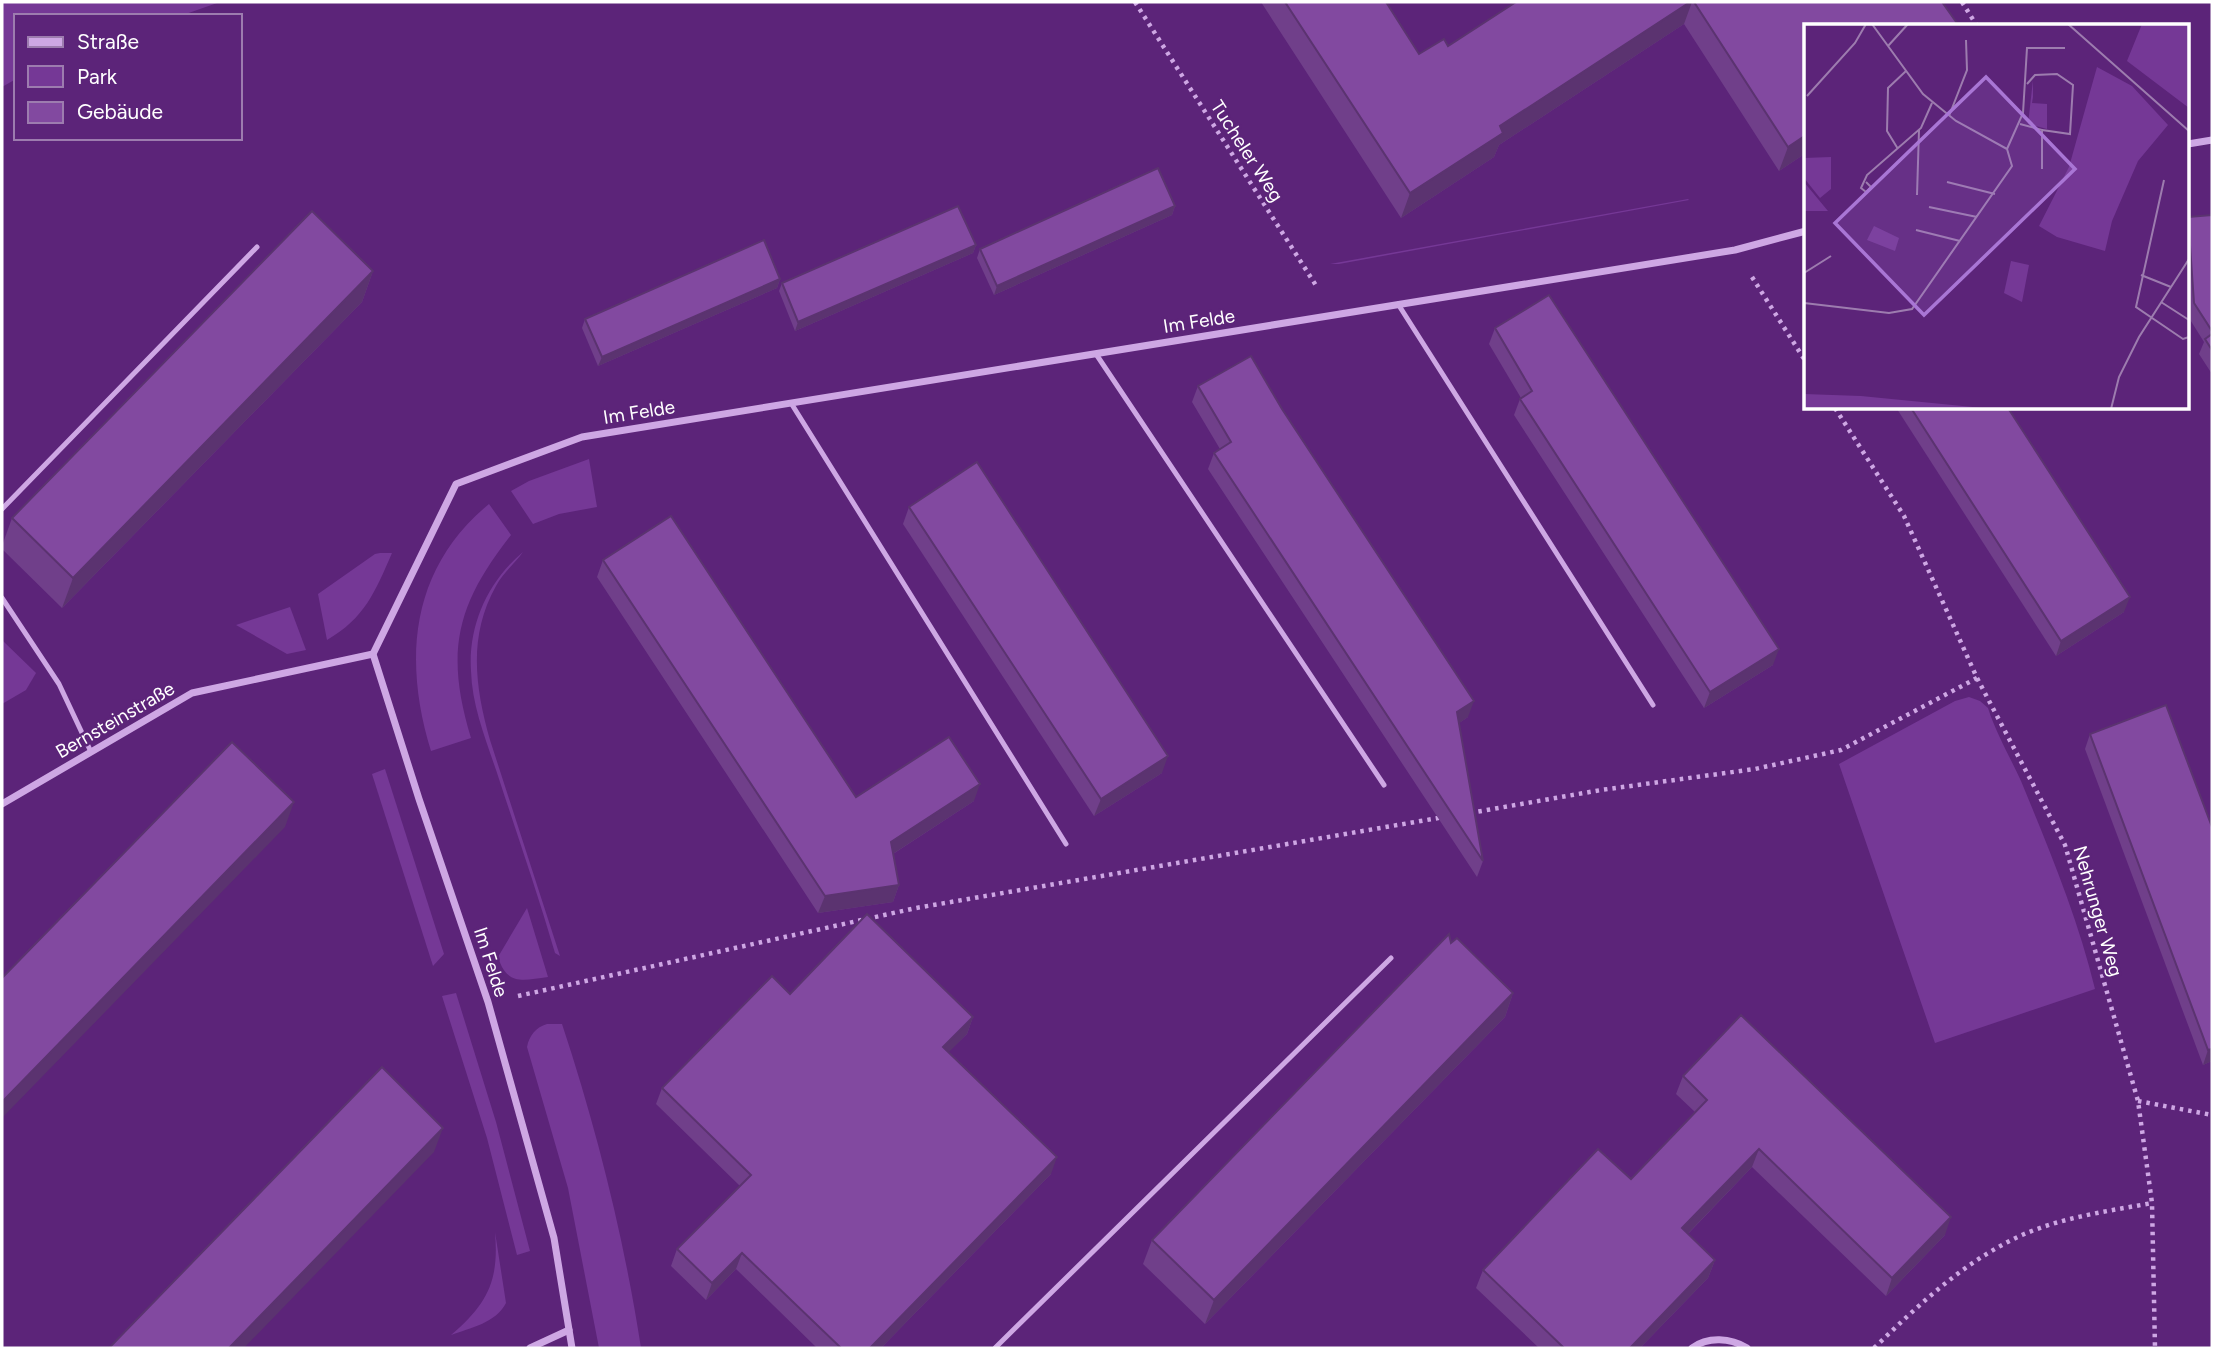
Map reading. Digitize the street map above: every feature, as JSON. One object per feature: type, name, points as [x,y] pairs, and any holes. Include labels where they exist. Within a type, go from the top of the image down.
[{"type":"street","points":[[2190,144],[2212,140]]},
{"type":"street","name":"Im Felde","points":[[572,1348],[554,1238],[488,1002],[373,654],[456,484],[582,437],[1735,250],[1804,232]]},
{"type":"street","name":"Bernsteinstraße","points":[[2,804],[192,693],[373,654]]},
{"type":"street","points":[[530,1348],[569,1330]]},
{"type":"street","points":[[1692,1348],[1717,1339],[1738,1343],[1747,1348]]},
{"type":"lane","points":[[2,509],[257,247]]},
{"type":"lane","points":[[1398,304],[1653,705]]},
{"type":"lane","points":[[1096,354],[1384,785]]},
{"type":"lane","points":[[791,403],[1066,844]]},
{"type":"lane","points":[[2,598],[59,684],[91,752]]},
{"type":"lane","points":[[995,1348],[1391,958]]},
{"type":"path","name":"Tucheler Weg","points":[[1135,2],[1335,315]]},
{"type":"path","points":[[1962,2],[1976,24]]},
{"type":"path","points":[[1735,250],[1804,359]]},
{"type":"path","name":"Nehrunger Weg","points":[[1836,410],[1904,516],[1977,678],[2065,845],[2138,1101],[2152,1203],[2155,1348]]},
{"type":"path","points":[[1464,814],[1601,790],[1755,769],[1842,750],[1977,678]]},
{"type":"path","points":[[488,1002],[916,908],[1450,816]]},
{"type":"path","points":[[2138,1101],[2212,1115]]},
{"type":"path","points":[[1874,1348],[1931,1293],[1972,1263],[2023,1235],[2080,1217],[2152,1203]]},
{"type":"green space","points":[[2,2],[220,2],[186,14],[14,14],[14,80],[2,87]]},
{"type":"green space","points":[[1688,199],[1339,264],[1330,264]]},
{"type":"green space","points":[[589,459],[597,507],[559,514],[533,524],[511,491],[529,481]]},
{"type":"green space","points":[[489,504],[511,535],[478,584],[467,607],[461,630],[459,680],[471,738],[431,751],[417,683],[416,650],[420,618],[429,587],[443,557],[463,530]]},
{"type":"green space","points":[[523,552],[499,581],[487,605],[478,643],[478,681],[490,740],[560,956],[555,953],[477,712],[472,685],[473,637],[483,605],[500,576]]},
{"type":"green space","points":[[380,553],[392,553],[367,603],[351,623],[327,640],[318,594]]},
{"type":"green space","points":[[290,607],[306,650],[287,654],[236,625]]},
{"type":"green space","points":[[2,640],[36,673],[26,690],[2,704]]},
{"type":"green space","points":[[1969,697],[1988,708],[2021,781],[2071,910],[2095,989],[1935,1043],[1839,764],[1955,701]]},
{"type":"green space","points":[[385,769],[444,954],[433,966],[372,774]]},
{"type":"green space","points":[[527,908],[548,977],[524,980],[511,977],[498,957]]},
{"type":"green space","points":[[456,993],[496,1122],[530,1251],[517,1255],[487,1138],[442,996]]},
{"type":"green space","points":[[547,1024],[562,1024],[587,1104],[618,1225],[641,1348],[599,1348],[568,1188],[527,1047],[534,1032]]},
{"type":"green space","points":[[495,1232],[506,1303],[502,1310],[489,1320],[451,1335],[474,1312],[489,1289],[495,1263]]},
{"type":"building","points":[[1285,2],[1386,2],[1419,54],[1444,39],[1448,46],[1516,2],[1690,2],[1500,126],[1503,133],[1410,193]]},
{"type":"building","points":[[1694,2],[1942,2],[1958,24],[1804,24],[1804,136],[1788,147]]},
{"type":"building","points":[[1158,168],[1175,206],[997,286],[980,249]]},
{"type":"building","points":[[958,206],[976,245],[798,322],[782,283]]},
{"type":"building","points":[[312,211],[373,271],[73,578],[12,518]]},
{"type":"building","points":[[2212,215],[2212,331],[2194,303],[2190,217]]},
{"type":"building","points":[[764,240],[780,279],[602,357],[585,319]]},
{"type":"building","points":[[1549,295],[1779,649],[1710,692],[1520,399],[1532,391],[1495,328]]},
{"type":"building","points":[[2212,334],[2212,350],[2205,339]]},
{"type":"building","points":[[1251,356],[1282,409],[1474,701],[1457,712],[1483,861],[1214,453],[1231,442],[1198,386]]},
{"type":"building","points":[[1912,410],[2009,410],[2130,597],[2061,641]]},
{"type":"building","points":[[977,462],[1168,756],[1101,799],[909,507]]},
{"type":"building","points":[[671,516],[856,797],[949,737],[980,784],[891,842],[899,885],[825,896],[603,560]]},
{"type":"building","points":[[2166,705],[2212,827],[2212,1049],[2208,1050],[2090,734]]},
{"type":"building","points":[[232,742],[294,802],[2,1102],[2,978]]},
{"type":"building","points":[[867,914],[973,1017],[943,1047],[1057,1157],[870,1348],[841,1348],[742,1253],[712,1283],[677,1249],[751,1175],[662,1088],[772,976],[790,994]]},
{"type":"building","points":[[1449,934],[1451,943],[1457,938],[1513,993],[1214,1300],[1152,1240]]},
{"type":"building","points":[[1741,1015],[1951,1217],[1892,1278],[1759,1149],[1682,1228],[1715,1260],[1630,1348],[1564,1348],[1483,1270],[1598,1149],[1631,1179],[1707,1100],[1683,1076]]},
{"type":"building","points":[[382,1067],[443,1128],[229,1348],[109,1348]]}]
